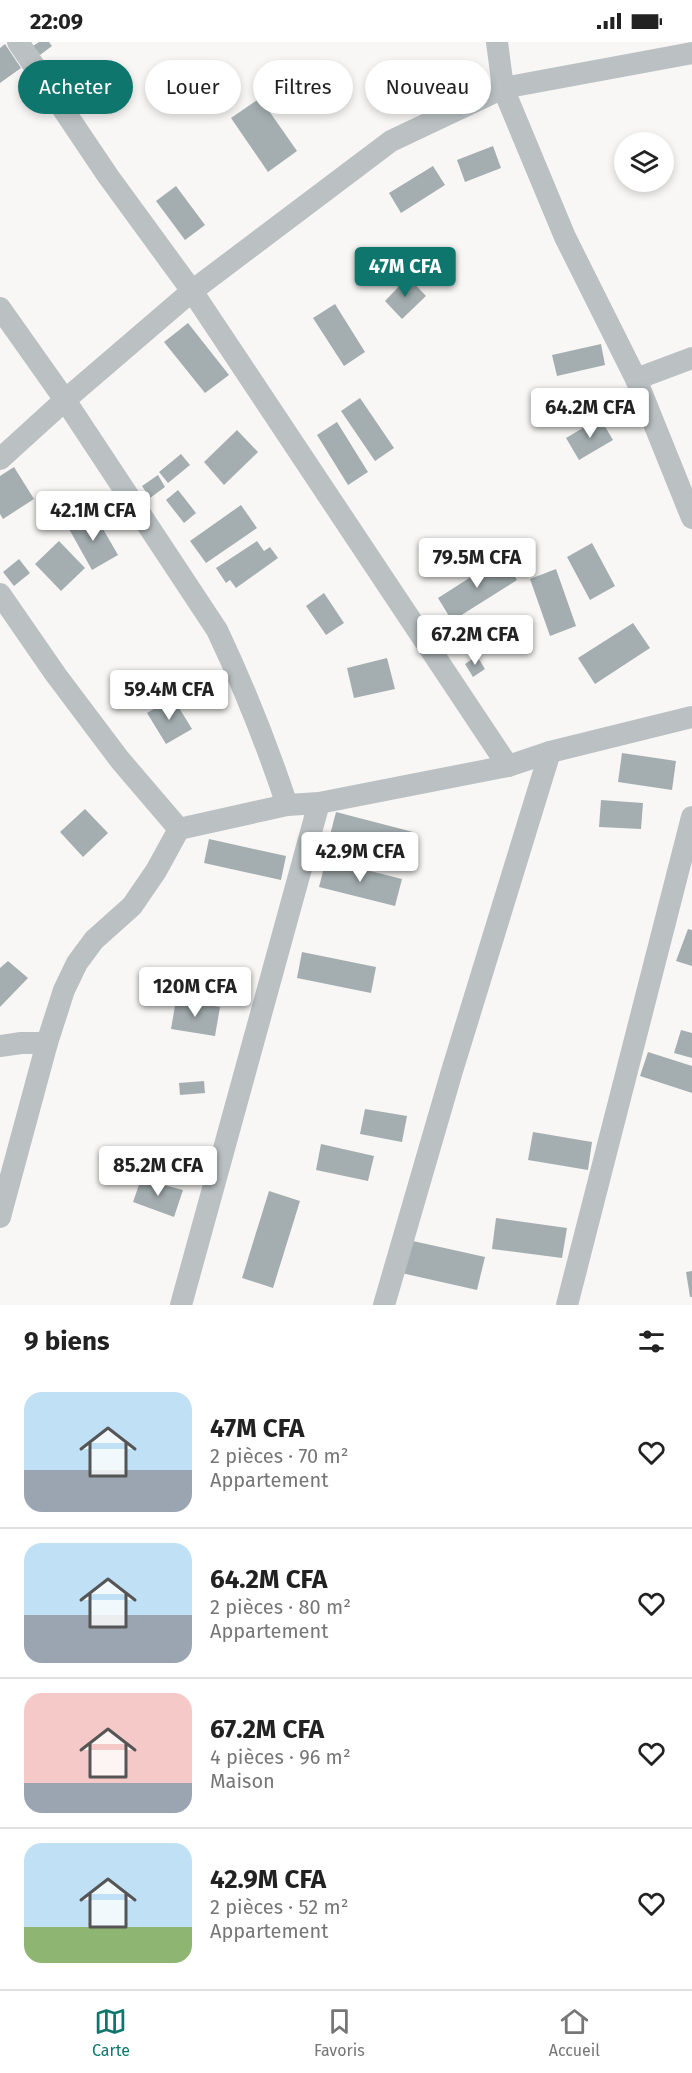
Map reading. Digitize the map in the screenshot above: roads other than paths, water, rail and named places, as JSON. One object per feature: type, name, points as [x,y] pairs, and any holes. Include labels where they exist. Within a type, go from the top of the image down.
[{"type":"street","points":[[18,42],[108,176],[192,291],[508,766]]},
{"type":"street","points":[[497,42],[503,88],[565,237],[636,379],[692,518]]},
{"type":"street","points":[[0,459],[192,291],[391,141],[503,88],[692,52]]},
{"type":"street","points":[[0,308],[65,400],[216,630],[244,689],[272,759],[287,805]]},
{"type":"street","points":[[636,379],[692,358]]},
{"type":"street","points":[[0,594],[56,675],[120,760],[179,829]]},
{"type":"street","points":[[0,1217],[47,1043],[64,990],[76,963],[94,940],[132,906],[156,872],[179,829],[287,805],[319,803],[508,766],[550,752],[692,717]]},
{"type":"street","points":[[384,1305],[452,1071],[550,752]]},
{"type":"street","points":[[181,1305],[319,803]]},
{"type":"street","points":[[567,1305],[692,817]]},
{"type":"street","points":[[0,1046],[47,1043]]}]
